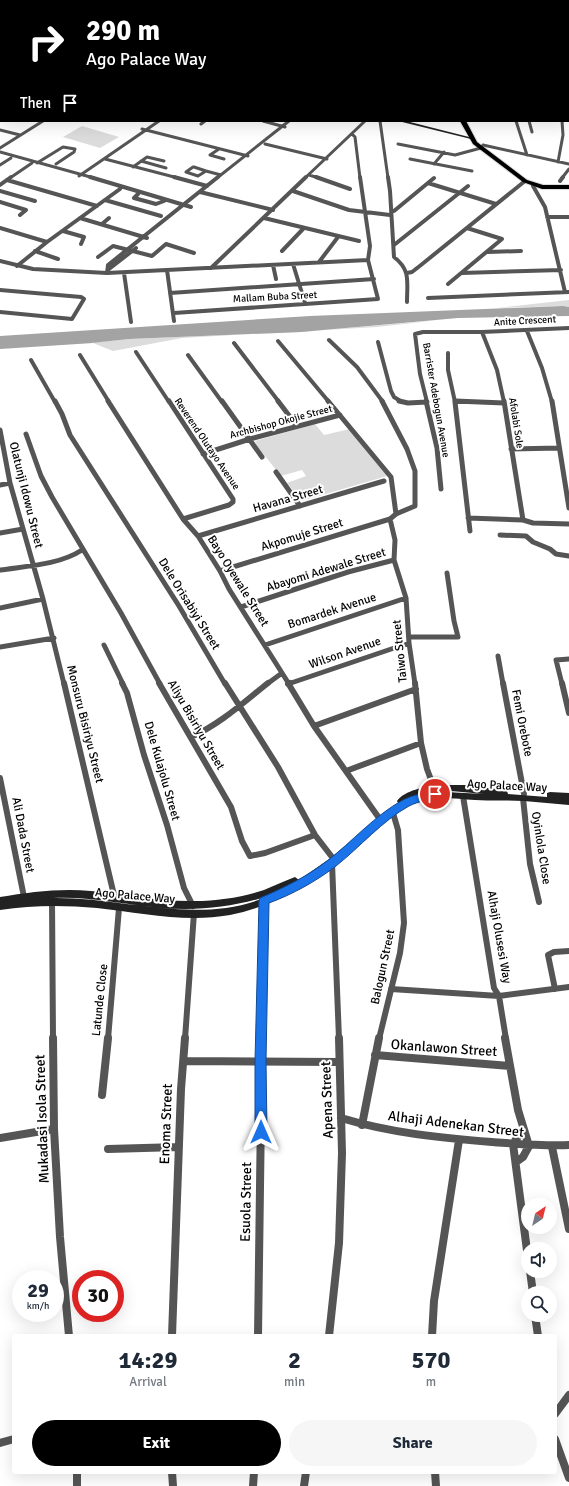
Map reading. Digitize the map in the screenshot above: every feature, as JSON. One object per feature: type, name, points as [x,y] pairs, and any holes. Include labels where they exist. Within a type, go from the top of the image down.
[{"type":"main road","points":[[404,122],[471,138]]},
{"type":"main road","points":[[412,122],[458,133],[468,132]]},
{"type":"main road","points":[[463,122],[471,138],[533,186],[546,188],[569,186]]},
{"type":"main road","points":[[467,122],[482,147],[533,182],[569,186]]},
{"type":"main road","name":"Ago Palace Way","points":[[0,906],[52,901],[154,912],[193,910],[266,894],[303,877],[332,860],[379,818],[412,794],[434,788],[524,796],[569,802]]},
{"type":"main road","name":"Ago Palace Way","points":[[0,901],[24,897],[78,894],[115,894],[208,914],[230,911],[264,901],[296,887],[405,803],[435,794],[463,796],[569,796]]},
{"type":"main road","points":[[78,894],[78,903]]},
{"type":"main road","points":[[78,903],[88,895]]},
{"type":"street","points":[[0,148],[36,122]]},
{"type":"street","points":[[0,144],[41,122]]},
{"type":"street","points":[[77,175],[105,159],[144,130],[152,122]]},
{"type":"street","points":[[77,175],[158,122]]},
{"type":"street","points":[[267,122],[285,126]]},
{"type":"street","points":[[202,192],[221,175],[265,144],[288,122]]},
{"type":"street","points":[[108,271],[202,192],[285,126],[292,122]]},
{"type":"street","points":[[211,268],[364,122]]},
{"type":"street","points":[[380,122],[383,150],[390,190],[390,213],[395,258],[403,264],[406,273],[407,302]]},
{"type":"street","points":[[516,122],[527,156]]},
{"type":"street","points":[[529,122],[532,132]]},
{"type":"street","points":[[558,162],[562,146],[562,123],[569,124]]},
{"type":"street","points":[[0,130],[18,135]]},
{"type":"street","points":[[144,130],[248,156]]},
{"type":"street","points":[[170,293],[374,279],[368,260],[370,246],[366,212],[358,167],[355,137],[352,134]]},
{"type":"street","points":[[265,144],[327,158]]},
{"type":"street","points":[[398,144],[458,154],[482,147],[569,164]]},
{"type":"street","points":[[562,146],[569,147]]},
{"type":"street","points":[[0,185],[63,147],[75,149],[74,152],[56,164]]},
{"type":"street","points":[[219,149],[210,156],[224,159]]},
{"type":"street","points":[[434,164],[444,152]]},
{"type":"street","points":[[0,154],[35,163]]},
{"type":"street","points":[[0,154],[186,206]]},
{"type":"street","points":[[134,167],[149,157],[164,161]]},
{"type":"street","points":[[0,165],[11,158]]},
{"type":"street","points":[[105,159],[208,186]]},
{"type":"street","points":[[410,159],[472,171]]},
{"type":"street","points":[[141,161],[166,168]]},
{"type":"street","points":[[560,181],[569,169]]},
{"type":"street","points":[[206,171],[221,175]]},
{"type":"street","points":[[77,175],[138,194],[134,198],[156,204],[164,201],[186,206]]},
{"type":"street","points":[[309,175],[350,189]]},
{"type":"street","points":[[293,191],[349,210],[390,213],[434,178]]},
{"type":"street","points":[[7,180],[97,206]]},
{"type":"street","points":[[406,273],[416,270],[525,181]]},
{"type":"street","points":[[428,183],[496,204]]},
{"type":"street","points":[[394,245],[468,186]]},
{"type":"street","points":[[428,298],[567,292],[547,217],[545,203],[533,186]]},
{"type":"street","points":[[17,266],[47,242],[120,189]]},
{"type":"street","points":[[0,190],[35,201]]},
{"type":"street","points":[[202,192],[273,210]]},
{"type":"street","points":[[105,200],[161,216]]},
{"type":"street","points":[[0,202],[26,210],[20,215]]},
{"type":"street","points":[[390,204],[402,204]]},
{"type":"street","points":[[547,217],[569,217]]},
{"type":"street","points":[[80,218],[146,238]]},
{"type":"street","points":[[102,224],[109,218]]},
{"type":"street","points":[[264,218],[359,242]]},
{"type":"street","points":[[0,228],[47,242]]},
{"type":"street","points":[[448,284],[502,239],[467,228]]},
{"type":"street","points":[[282,251],[303,229]]},
{"type":"street","points":[[63,231],[84,237],[81,244]]},
{"type":"street","points":[[319,262],[338,237]]},
{"type":"street","points":[[108,271],[108,265],[127,250],[146,238]]},
{"type":"street","points":[[98,257],[114,246],[152,256],[166,244],[194,253]]},
{"type":"street","points":[[35,251],[58,260]]},
{"type":"street","points":[[488,252],[521,251]]},
{"type":"street","points":[[0,261],[33,269],[108,271],[124,273],[368,260]]},
{"type":"street","points":[[293,264],[305,303]]},
{"type":"street","points":[[273,265],[276,279]]},
{"type":"street","points":[[167,270],[174,321]]},
{"type":"street","points":[[462,273],[561,270]]},
{"type":"street","points":[[124,273],[131,322]]},
{"type":"street","name":"Mallam Buba Street","points":[[174,314],[305,303],[336,303],[378,299],[374,279]]},
{"type":"street","points":[[0,290],[81,297],[84,299],[72,319],[0,312]]},
{"type":"street","name":"Anite Crescent","points":[[482,332],[569,328]]},
{"type":"street","points":[[527,331],[542,368],[552,403],[569,508]]},
{"type":"street","name":"Barrister Adebogun Avenue","points":[[441,489],[437,448],[420,374],[415,336],[416,333],[423,332],[482,332]]},
{"type":"street","name":"Afolabi Sole","points":[[482,332],[486,347],[497,370],[504,403],[523,520]]},
{"type":"street","points":[[329,340],[357,367],[382,401],[407,449],[415,471],[415,506],[396,514],[390,519]]},
{"type":"street","points":[[278,341],[391,477],[396,514]]},
{"type":"street","points":[[378,342],[389,386],[396,399],[402,402],[426,402]]},
{"type":"street","points":[[234,343],[297,426]]},
{"type":"street","name":"Reverend Olutayo Avenue","points":[[136,352],[233,499],[233,502],[227,506],[183,519]]},
{"type":"street","points":[[448,353],[448,370],[455,402],[462,449],[470,531]]},
{"type":"street","name":"Bayo Oyewale Street","points":[[80,355],[140,455],[183,519],[198,536],[314,726],[379,818]]},
{"type":"street","points":[[188,355],[262,457]]},
{"type":"street","name":"Dele Orisabiyi Street","points":[[32,360],[62,414],[70,435],[179,606],[238,706],[278,767],[315,835],[332,860]]},
{"type":"street","points":[[455,402],[504,403]]},
{"type":"street","name":"Archbishop Okojie Street","points":[[203,454],[250,439],[340,415]]},
{"type":"street","name":"Olatunji Idowu Street","points":[[0,430],[2,453],[33,565]]},
{"type":"street","name":"Aliyu Bisiriyu Street","points":[[26,434],[41,476],[82,550],[121,613],[231,807],[242,841],[250,856],[264,853],[315,835]]},
{"type":"street","points":[[511,449],[559,448]]},
{"type":"street","points":[[276,472],[300,506]]},
{"type":"street","name":"Havana Street","points":[[198,536],[384,481]]},
{"type":"street","points":[[0,485],[10,483]]},
{"type":"street","points":[[468,518],[523,520],[533,523],[569,524]]},
{"type":"street","name":"Taiwo Street","points":[[390,519],[395,540],[394,560],[406,598],[409,640],[416,689],[421,743],[427,769],[434,788]]},
{"type":"street","name":"Akpomuje Street","points":[[220,571],[390,519]]},
{"type":"street","points":[[0,533],[22,529]]},
{"type":"street","points":[[500,535],[526,536],[533,542],[550,549],[556,554],[569,556]]},
{"type":"street","points":[[0,570],[33,565],[71,555],[82,550]]},
{"type":"street","name":"Abayomi Adewale Street","points":[[240,607],[348,572],[394,560]]},
{"type":"street","name":"Monsuru Bisiriyu Street","points":[[33,565],[43,600],[46,617],[54,638],[69,709],[115,894]]},
{"type":"street","name":"Wilson Avenue","points":[[288,684],[409,640],[458,637],[454,621],[447,573]]},
{"type":"street","name":"Bomardek Avenue","points":[[265,645],[406,598]]},
{"type":"street","points":[[0,608],[43,600]]},
{"type":"street","points":[[0,647],[54,638]]},
{"type":"street","name":"Dele Kulajolu Street","points":[[104,644],[127,692],[144,755],[167,825],[182,881],[193,910]]},
{"type":"street","name":"Femi Orebote","points":[[498,656],[524,796]]},
{"type":"street","points":[[569,659],[556,660],[569,713]]},
{"type":"street","points":[[190,737],[205,730],[282,673]]},
{"type":"street","points":[[314,726],[416,689]]},
{"type":"street","points":[[346,771],[421,743]]},
{"type":"street","name":"Ali Dada Street","points":[[0,778],[24,897]]},
{"type":"street","name":"Alhaji Olusesi Way","points":[[463,796],[494,988],[499,996],[510,1066],[523,1129],[529,1146]]},
{"type":"street","name":"Oyinlola Close","points":[[524,796],[526,829],[539,902]]},
{"type":"street","name":"Balogun Street","points":[[362,1125],[380,1032],[400,953],[404,923],[398,830],[393,812]]},
{"type":"street","points":[[0,819],[7,817]]},
{"type":"street","name":"Apena Street","points":[[329,1334],[339,1243],[342,1153],[332,860]]},
{"type":"street","name":"Mukadasi Isola Street","points":[[52,901],[54,1129],[60,1237],[69,1334]]},
{"type":"street","name":"Esuola Street","points":[[258,1334],[261,1216],[260,1061],[264,901]]},
{"type":"street","name":"Latunde Close","points":[[102,1095],[113,988],[119,908]]},
{"type":"street","name":"Enoma Street","points":[[172,1334],[179,1147],[193,910]]},
{"type":"street","points":[[555,989],[548,955],[554,952],[569,951]]},
{"type":"street","points":[[391,989],[499,996],[569,988]]},
{"type":"street","name":"Okanlawon Street","points":[[376,1055],[510,1066]]},
{"type":"street","points":[[184,1061],[339,1062]]},
{"type":"street","name":"Alhaji Adenekan Street","points":[[341,1118],[362,1125],[459,1140],[529,1146],[552,1147],[569,1145]]},
{"type":"street","points":[[0,1138],[54,1129]]},
{"type":"street","points":[[523,1129],[513,1144],[526,1242]]},
{"type":"street","points":[[432,1334],[434,1301],[459,1140]]},
{"type":"street","points":[[516,1162],[523,1157],[529,1146]]},
{"type":"street","points":[[108,1149],[179,1147]]},
{"type":"street","points":[[552,1147],[569,1229]]},
{"type":"street","points":[[536,1322],[538,1334]]},
{"type":"street","points":[[557,1411],[569,1395]]},
{"type":"street","points":[[0,1443],[12,1440]]},
{"type":"street","points":[[557,1445],[569,1478]]},
{"type":"street","points":[[77,1474],[77,1486]]},
{"type":"street","points":[[172,1474],[174,1486]]},
{"type":"street","points":[[253,1486],[254,1474]]},
{"type":"street","points":[[304,1486],[306,1474]]},
{"type":"street","points":[[435,1474],[436,1486]]},
{"type":"shaded area","points":[[82,126],[119,137],[100,148],[63,137]]},
{"type":"shaded area","points":[[569,300],[569,307],[496,308]]},
{"type":"shaded area","points":[[563,306],[569,307],[569,316],[458,318],[301,332],[129,339],[91,343],[93,343],[0,349],[0,336],[310,316]]},
{"type":"shaded area","points":[[439,320],[377,327],[324,330]]},
{"type":"shaded area","points":[[324,330],[301,332],[256,334]]},
{"type":"shaded area","points":[[256,334],[182,338],[113,351],[93,343],[84,343],[129,339]]},
{"type":"shaded area","points":[[315,424],[324,435],[350,429],[387,476],[302,501],[287,483],[306,476],[302,470],[281,476],[257,446],[255,441]]},
{"type":"route","points":[[261,1132],[260,1061],[264,901],[282,894],[309,879],[332,863],[405,803],[435,794]]}]
